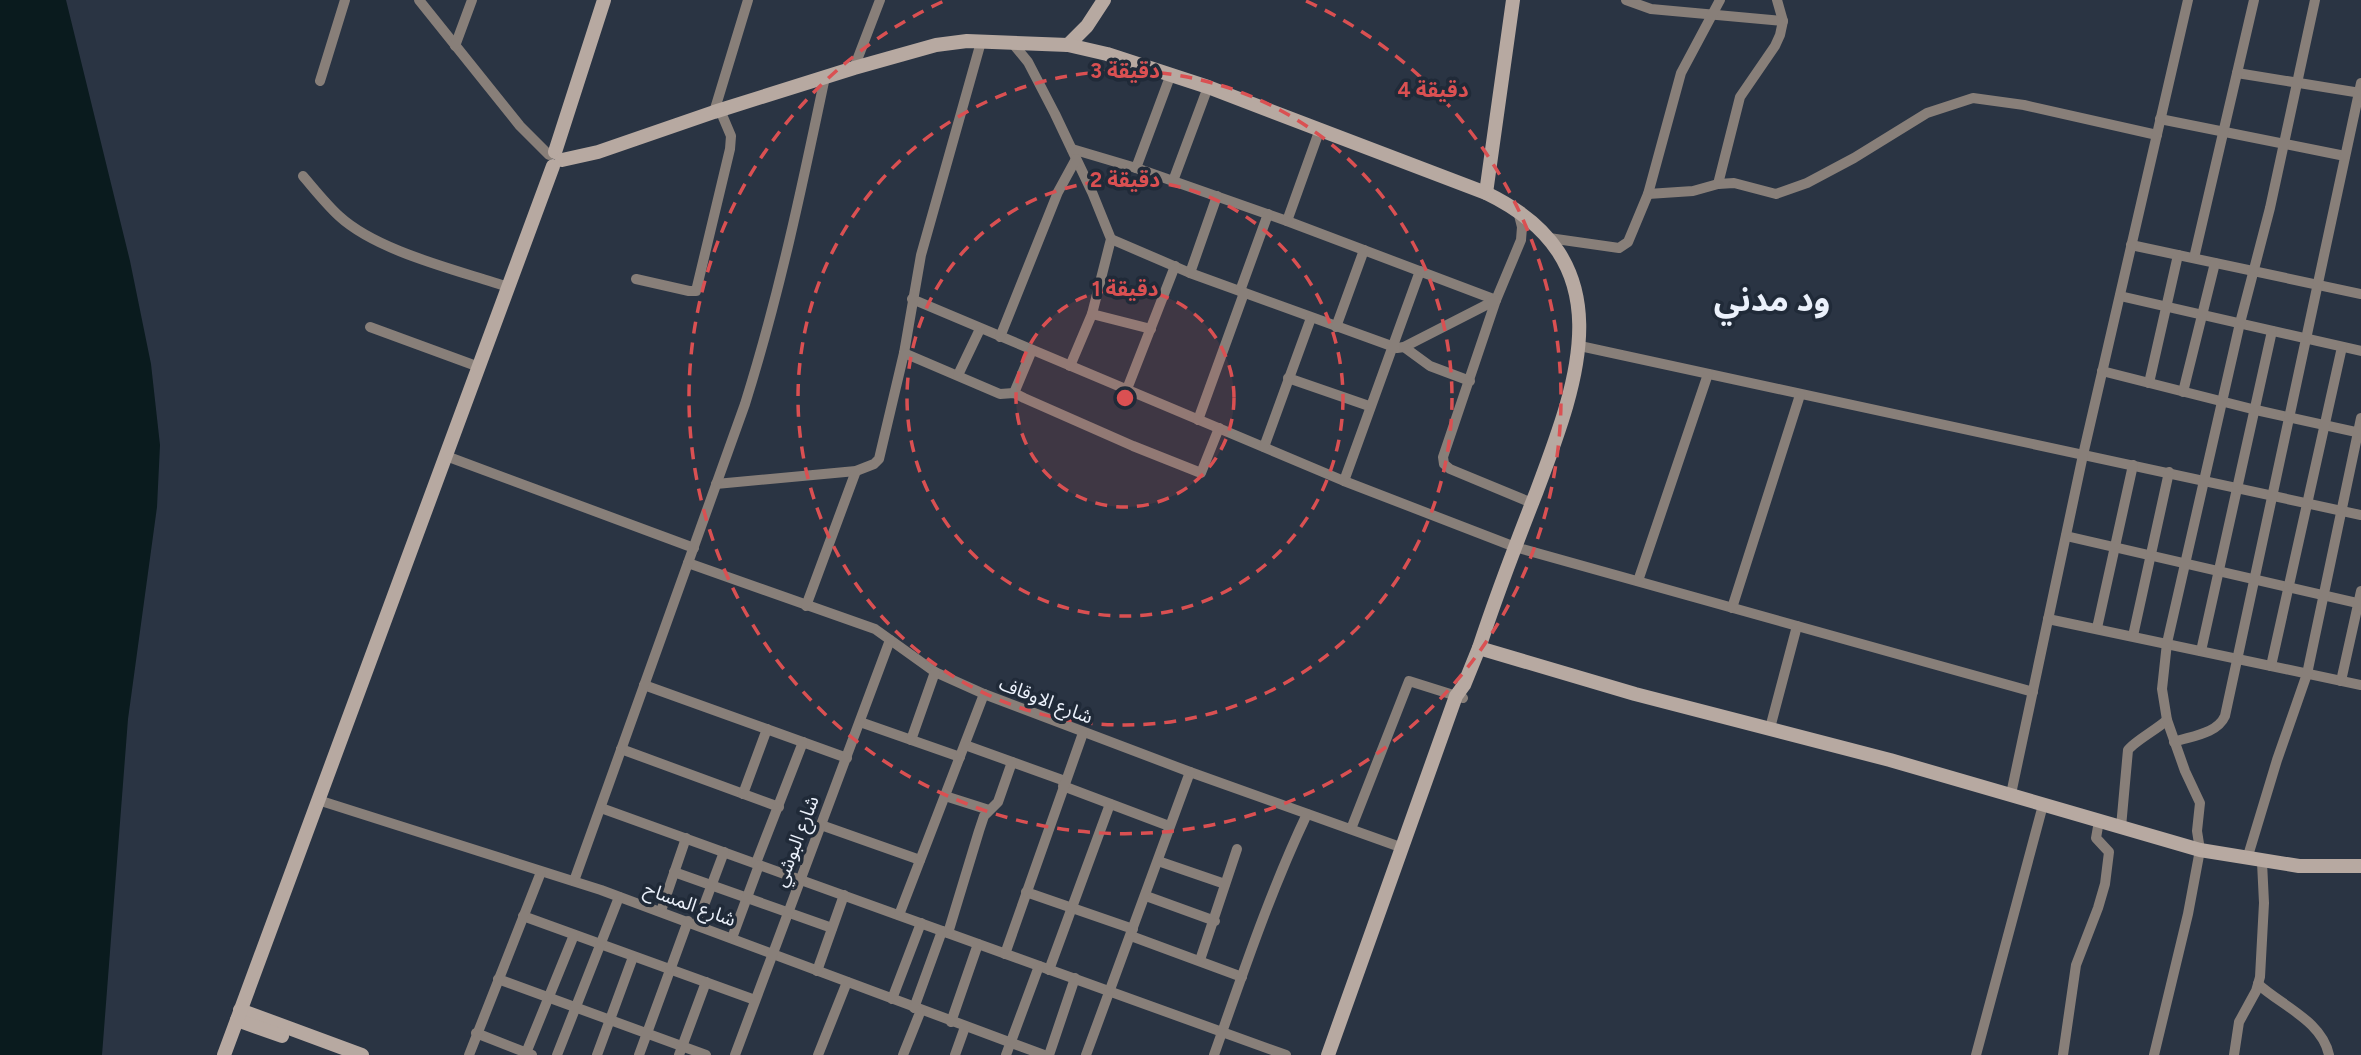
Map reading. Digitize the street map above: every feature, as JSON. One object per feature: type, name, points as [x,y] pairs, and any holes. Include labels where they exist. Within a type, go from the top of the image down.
[{"type":"main road","points":[[223,1055],[555,158],[604,0]]},
{"type":"main road","points":[[1069,46],[1087,26],[1104,0]]},
{"type":"main road","points":[[1486,193],[1513,0]]},
{"type":"main road","points":[[555,158],[598,152],[717,111],[936,45],[981,42],[1069,46],[1100,52],[1209,87],[1486,193],[1517,211],[1549,238],[1576,294],[1580,346],[1561,421],[1403,848],[1385,909]]},
{"type":"main road","points":[[1479,648],[1635,694],[2011,794],[2200,850],[2254,860],[2338,868],[2361,866]]},
{"type":"main road","points":[[1328,1055],[1368,956],[1461,693]]},
{"type":"main road","points":[[1337,1055],[1368,956]]},
{"type":"main road","points":[[238,1015],[335,1055]]},
{"type":"main road","points":[[238,1015],[362,1055]]},
{"type":"street","points":[[320,81],[345,0]]},
{"type":"street","points":[[419,0],[526,132],[555,158]]},
{"type":"street","points":[[455,46],[472,0]]},
{"type":"street","points":[[636,279],[696,291],[730,149],[731,136],[717,111],[748,0]]},
{"type":"street","points":[[854,68],[880,0]]},
{"type":"street","points":[[1626,0],[1651,9],[1712,17],[1783,21]]},
{"type":"street","points":[[1549,238],[1619,247],[1628,242],[1648,194],[1681,73],[1720,0]]},
{"type":"street","points":[[1718,184],[1740,97],[1775,46],[1783,21],[1777,0]]},
{"type":"street","points":[[2011,794],[2083,455],[2188,0]]},
{"type":"street","points":[[2194,258],[2254,0]]},
{"type":"street","points":[[2154,1055],[2188,914],[2200,850],[2197,831],[2200,803],[2174,742],[2162,689],[2167,643],[2240,323],[2255,271],[2315,0]]},
{"type":"street","points":[[716,484],[856,471],[869,467],[879,459],[931,219],[981,42]]},
{"type":"street","points":[[1014,45],[1028,62],[1074,154],[1111,239],[1092,314],[1070,366]]},
{"type":"street","points":[[2174,742],[2222,724],[2360,90],[2237,73]]},
{"type":"street","points":[[1136,168],[1171,74]]},
{"type":"street","points":[[574,881],[745,404],[792,237],[825,77]]},
{"type":"street","points":[[1173,181],[1209,87]]},
{"type":"street","points":[[1648,194],[1693,191],[1718,184],[1741,184],[1776,194],[1807,183],[1854,158],[1927,113],[1973,98],[2024,105],[2157,135]]},
{"type":"street","points":[[2160,119],[2284,143],[2346,150],[2361,148]]},
{"type":"street","points":[[1287,221],[1320,129]]},
{"type":"street","points":[[1074,154],[1136,168],[1217,196],[1496,300]]},
{"type":"street","points":[[1000,337],[1074,154]]},
{"type":"street","points":[[303,176],[340,217],[364,234],[396,249],[508,288]]},
{"type":"street","points":[[1190,273],[1217,196]]},
{"type":"street","points":[[1517,211],[1522,227],[1515,260],[1496,300],[1443,457],[1444,464],[1531,503]]},
{"type":"street","points":[[1198,419],[1268,214]]},
{"type":"street","points":[[1111,239],[1190,273],[1398,347],[1430,366],[1470,381]]},
{"type":"street","points":[[2132,245],[2361,294]]},
{"type":"street","points":[[1336,327],[1364,250]]},
{"type":"street","points":[[2149,383],[2178,255]]},
{"type":"street","points":[[2183,391],[2214,263]]},
{"type":"street","points":[[1126,389],[1175,266]]},
{"type":"street","points":[[1344,481],[1369,406],[1398,347],[1420,271]]},
{"type":"street","points":[[2120,296],[2361,351]]},
{"type":"street","points":[[912,299],[1344,481],[1515,547],[2033,692]]},
{"type":"street","points":[[1398,347],[1496,300]]},
{"type":"street","points":[[1092,314],[1151,329]]},
{"type":"street","points":[[1264,447],[1311,318]]},
{"type":"street","points":[[370,327],[479,367]]},
{"type":"street","points":[[958,375],[980,329]]},
{"type":"street","points":[[2201,651],[2272,331]]},
{"type":"street","points":[[1580,346],[2361,515]]},
{"type":"street","points":[[2271,666],[2342,347]]},
{"type":"street","points":[[1014,394],[1032,350]]},
{"type":"street","points":[[904,353],[1000,394],[1014,394],[1201,473],[1219,428]]},
{"type":"street","points":[[2102,371],[2359,433]]},
{"type":"street","points":[[1638,581],[1708,373]]},
{"type":"street","points":[[1288,378],[1369,406]]},
{"type":"street","points":[[1731,608],[1800,395]]},
{"type":"street","points":[[2234,1055],[2239,1022],[2258,984],[2264,903],[2254,860],[2277,760],[2307,674],[2361,418]]},
{"type":"street","points":[[446,456],[694,548]]},
{"type":"street","points":[[2097,628],[2133,465]]},
{"type":"street","points":[[806,606],[856,471]]},
{"type":"street","points":[[2133,636],[2169,472]]},
{"type":"street","points":[[2066,536],[2360,604]]},
{"type":"street","name":"شارع الاوقاف","points":[[688,563],[875,629],[935,672],[984,694],[1083,733],[1403,848]]},
{"type":"street","points":[[2341,681],[2361,591]]},
{"type":"street","points":[[2048,619],[2361,685]]},
{"type":"street","points":[[1770,728],[1797,626]]},
{"type":"street","name":"شارع البوشي","points":[[735,1055],[890,640]]},
{"type":"street","points":[[911,740],[935,672]]},
{"type":"street","points":[[1351,829],[1409,681],[1461,693]]},
{"type":"street","points":[[645,685],[847,758]]},
{"type":"street","points":[[899,915],[984,694]]},
{"type":"street","points":[[2121,827],[2128,750],[2167,720]]},
{"type":"street","points":[[860,722],[960,757]]},
{"type":"street","points":[[743,794],[767,729]]},
{"type":"street","points":[[1004,954],[1083,733]]},
{"type":"street","points":[[732,938],[803,742]]},
{"type":"street","points":[[964,745],[1169,826]]},
{"type":"street","points":[[621,749],[779,807]]},
{"type":"street","points":[[903,1055],[979,831],[989,810],[998,802],[1012,762]]},
{"type":"street","points":[[1086,1055],[1190,772]]},
{"type":"street","points":[[945,796],[989,810]]},
{"type":"street","name":"شارع المساح","points":[[318,800],[661,911],[951,1022],[1046,1055]]},
{"type":"street","points":[[1006,1055],[1073,908],[1110,804]]},
{"type":"street","points":[[1976,1055],[2043,804]]},
{"type":"street","points":[[601,808],[1286,1055]]},
{"type":"street","points":[[1214,1055],[1284,862],[1307,814]]},
{"type":"street","points":[[2063,1055],[2076,965],[2105,884],[2109,852],[2096,838],[2099,821]]},
{"type":"street","points":[[821,825],[920,860]]},
{"type":"street","points":[[661,911],[686,838]]},
{"type":"street","points":[[1200,960],[1237,849]]},
{"type":"street","points":[[639,1055],[670,969],[724,852]]},
{"type":"street","points":[[1158,860],[1225,884]]},
{"type":"street","points":[[469,1055],[541,872]]},
{"type":"street","points":[[674,872],[832,928]]},
{"type":"street","points":[[1026,892],[1073,908],[1242,977]]},
{"type":"street","points":[[817,971],[844,895]]},
{"type":"street","points":[[1146,896],[1214,920]]},
{"type":"street","points":[[557,1055],[620,897]]},
{"type":"street","points":[[523,916],[755,1000]]},
{"type":"street","points":[[892,999],[921,923]]},
{"type":"street","points":[[477,1034],[529,1054],[574,935]]},
{"type":"street","points":[[951,1022],[978,944]]},
{"type":"street","points":[[597,1055],[634,957]]},
{"type":"street","points":[[1046,1055],[1075,978]]},
{"type":"street","points":[[498,979],[647,1033],[681,1051],[706,1055]]},
{"type":"street","points":[[681,1051],[706,982]]},
{"type":"street","points":[[818,1055],[847,982]]},
{"type":"street","points":[[2258,984],[2316,1030],[2324,1040],[2329,1055]]},
{"type":"street","points":[[955,1055],[965,1027]]},
{"type":"shaded area","points":[[0,0],[66,0],[130,261],[151,364],[160,445],[157,507],[128,719],[102,1055],[0,1055]]},
{"type":"district","name":"ود مدني","points":[[1772,299]]}]
